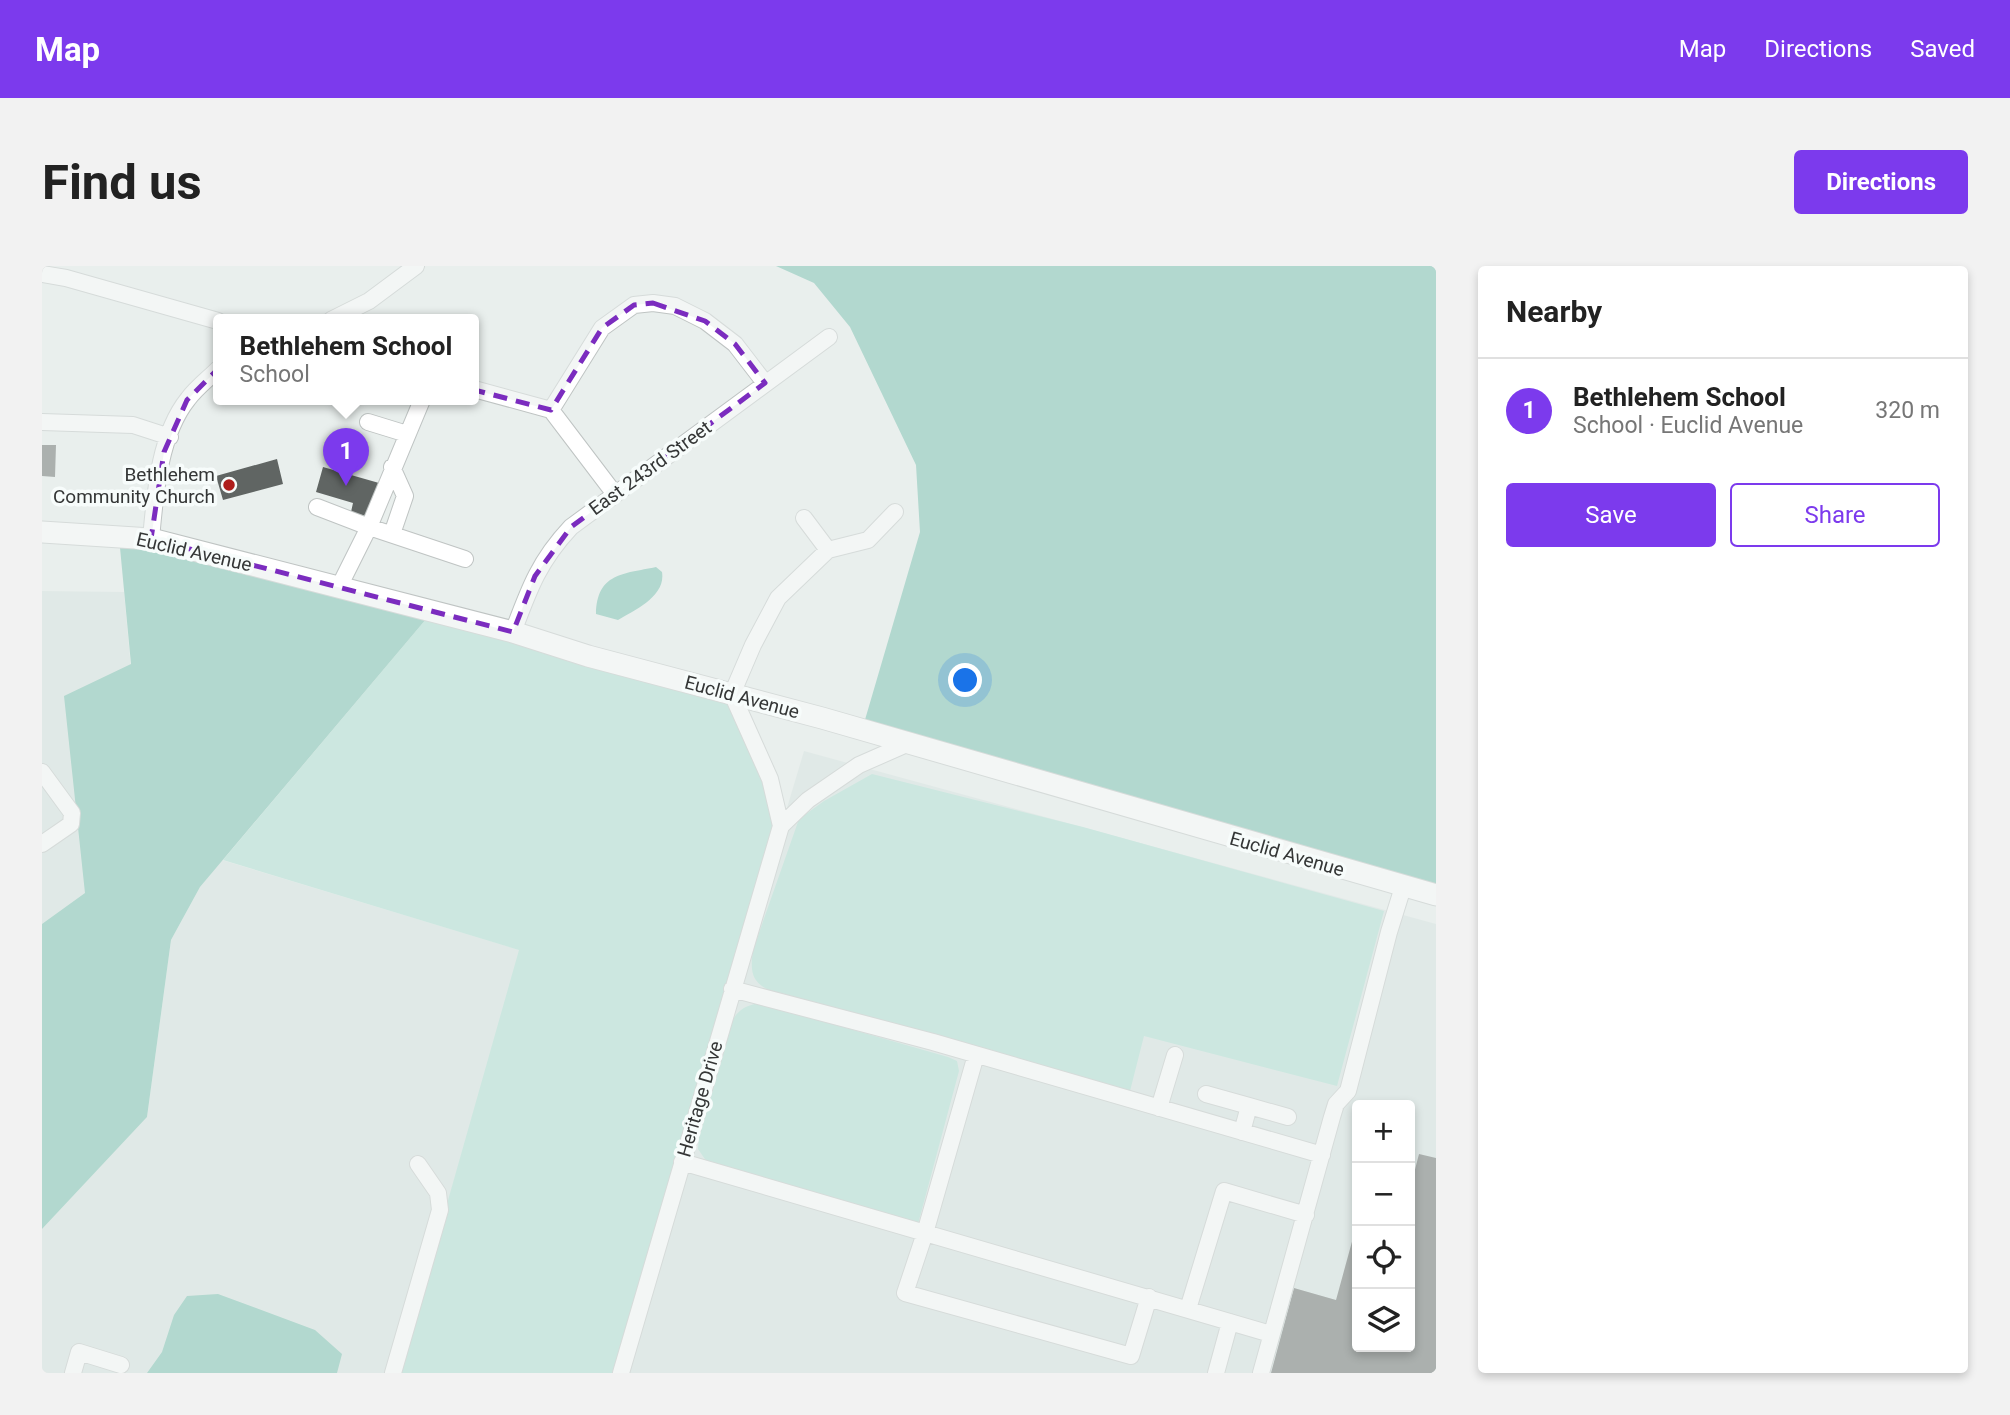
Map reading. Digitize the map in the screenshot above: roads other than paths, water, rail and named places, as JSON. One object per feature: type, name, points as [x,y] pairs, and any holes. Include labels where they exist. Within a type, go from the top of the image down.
[{"type":"main road","name":"Euclid Avenue","points":[[42,532],[150,539],[513,632],[588,656],[909,743],[1436,895]]},
{"type":"street","points":[[343,314],[369,301],[415,266]]},
{"type":"street","points":[[42,274],[66,278],[213,320]]},
{"type":"street","points":[[551,410],[602,328],[634,305],[653,303],[676,306],[705,321],[735,344],[765,383]]},
{"type":"street","name":"East 243rd Street","points":[[513,632],[534,576],[551,548],[571,527],[829,337]]},
{"type":"street","points":[[150,539],[156,488],[170,436],[187,400],[213,374]]},
{"type":"street","points":[[479,390],[551,410],[614,493]]},
{"type":"street","points":[[339,587],[369,527],[420,405]]},
{"type":"street","points":[[42,422],[133,425],[170,436]]},
{"type":"street","points":[[368,422],[407,434]]},
{"type":"street","points":[[392,467],[405,496],[392,534]]},
{"type":"street","points":[[317,507],[465,559]]},
{"type":"street","points":[[732,694],[752,645],[778,597],[828,550],[868,541],[895,512]]},
{"type":"street","points":[[804,518],[828,550]]},
{"type":"street","name":"Heritage Drive","points":[[732,694],[770,779],[781,827]]},
{"type":"street","name":"Heritage Drive","points":[[621,1373],[781,827],[808,800],[859,765],[909,743]]},
{"type":"street","points":[[42,772],[72,813],[71,824],[42,844]]},
{"type":"street","points":[[1261,1373],[1336,1104],[1348,1091],[1403,887]]},
{"type":"street","points":[[732,989],[976,1055],[1322,1155]]},
{"type":"street","points":[[976,1055],[905,1293],[1130,1356],[1149,1297]]},
{"type":"street","points":[[1159,1108],[1175,1055]]},
{"type":"street","points":[[1206,1094],[1288,1117]]},
{"type":"street","points":[[1242,1132],[1249,1106]]},
{"type":"street","points":[[682,1162],[1271,1334]]},
{"type":"street","points":[[393,1373],[440,1210],[438,1193],[418,1164]]},
{"type":"street","points":[[1188,1309],[1224,1191],[1306,1215]]},
{"type":"street","points":[[1216,1373],[1230,1322]]},
{"type":"street","points":[[73,1373],[79,1352],[121,1365]]},
{"type":"place","name":"Bethlehem Community Church","points":[[229,485]]},
{"type":"place","name":"Bethlehem School","points":[[346,486]]}]
